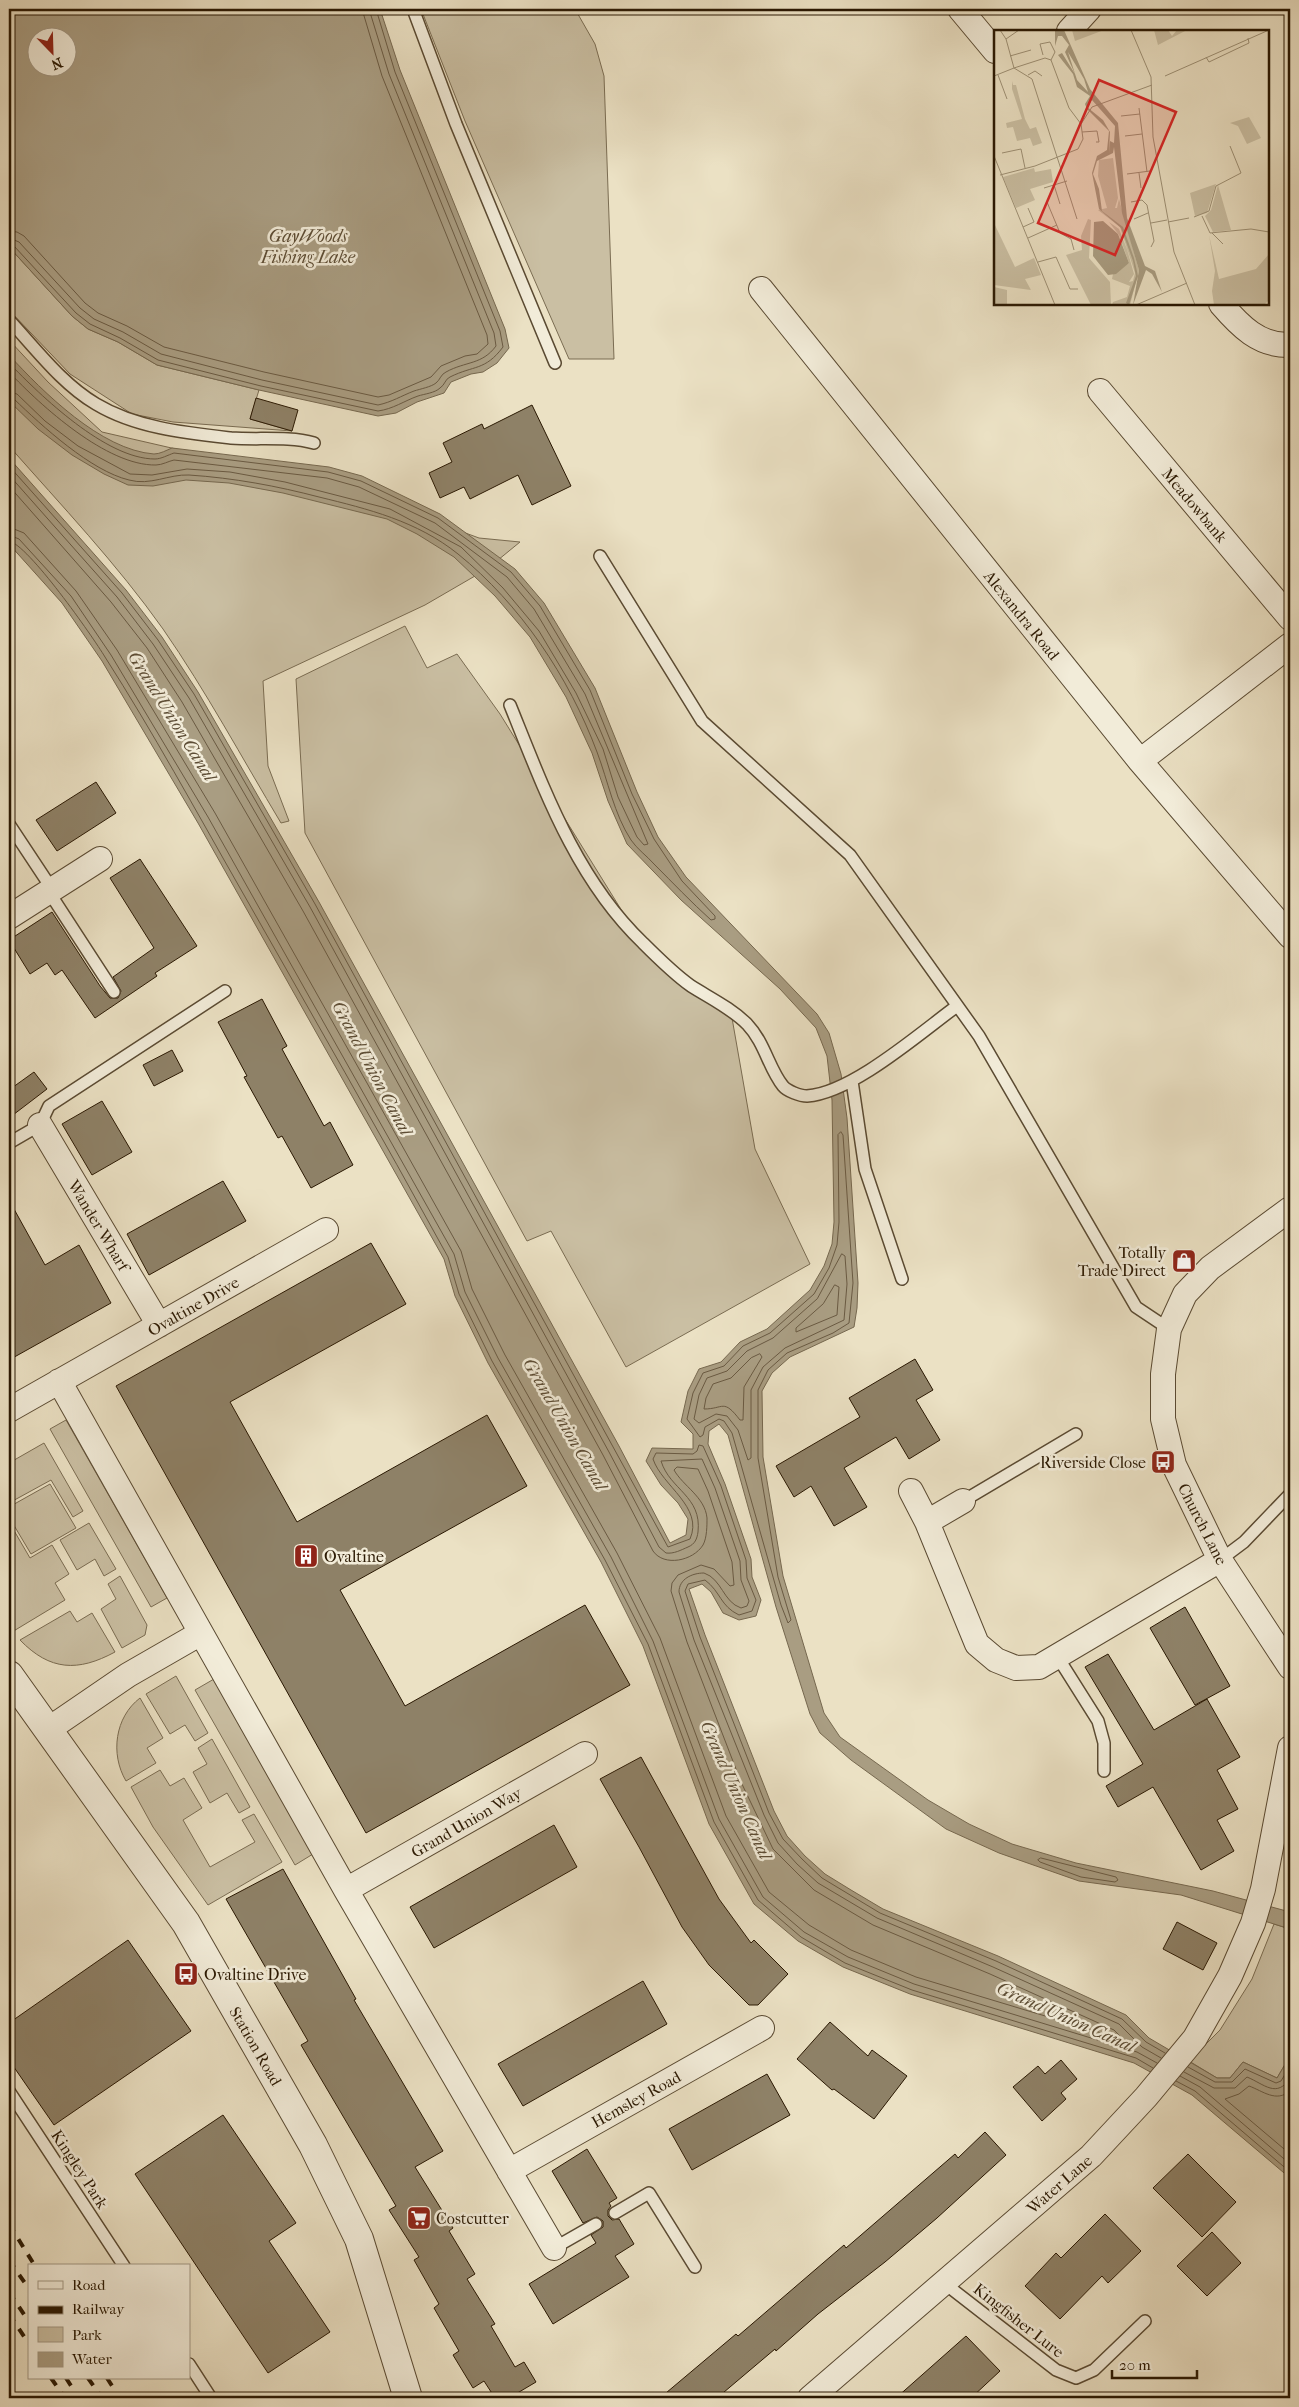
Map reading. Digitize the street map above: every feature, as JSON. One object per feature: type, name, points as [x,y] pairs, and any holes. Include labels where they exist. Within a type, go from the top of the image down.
[{"type":"street","points":[[960,9],[994,50]]},
{"type":"street","points":[[1070,30],[1090,9]]},
{"type":"street","name":"Alexandra Road","points":[[761,289],[1140,762],[1290,936]]},
{"type":"street","points":[[1221,305],[1237,322],[1262,341],[1279,345],[1290,345]]},
{"type":"street","name":"Meadowbank","points":[[1100,391],[1290,618]]},
{"type":"street","points":[[1140,762],[1290,645]]},
{"type":"street","points":[[9,917],[100,859]]},
{"type":"street","name":"Wander Wharf","points":[[40,1125],[159,1325]]},
{"type":"street","name":"Church Lane","points":[[1290,1209],[1210,1268],[1186,1294],[1169,1329],[1163,1374],[1163,1419],[1174,1465],[1220,1560],[1290,1667]]},
{"type":"street","name":"Ovaltine Drive","points":[[9,1410],[326,1230]]},
{"type":"street","points":[[59,1381],[346,1890],[554,2248]]},
{"type":"street","points":[[910,1491],[927,1522],[977,1644],[996,1660],[1016,1668],[1039,1667],[1220,1560]]},
{"type":"street","points":[[927,1522],[963,1501]]},
{"type":"street","points":[[49,1729],[128,1675],[201,1633]]},
{"type":"street","name":"Station Road","points":[[9,1675],[186,1923],[313,2145],[359,2240],[408,2398]]},
{"type":"street","name":"Water Lane","points":[[810,2398],[1091,2156],[1146,2098],[1195,2038],[1230,1976],[1252,1923],[1263,1889],[1290,1748]]},
{"type":"street","name":"Grand Union Way","points":[[346,1890],[585,1754]]},
{"type":"street","name":"Hemsley Road","points":[[509,2171],[762,2028]]},
{"type":"lane","points":[[413,9],[456,124],[555,363]]},
{"type":"lane","points":[[9,320],[65,380],[95,404],[126,419],[170,430],[233,438],[302,440],[314,444]]},
{"type":"lane","points":[[600,556],[702,721],[850,855],[979,1036],[1136,1307],[1169,1329]]},
{"type":"lane","points":[[510,705],[552,805],[580,864],[608,905],[643,943],[690,985],[747,1024],[756,1035],[783,1087],[806,1096],[849,1083],[958,1006]]},
{"type":"lane","points":[[9,824],[114,992]]},
{"type":"lane","points":[[9,1144],[40,1125],[49,1106],[225,991]]},
{"type":"lane","points":[[849,1083],[865,1170],[902,1279]]},
{"type":"lane","points":[[963,1501],[1076,1434]]},
{"type":"lane","points":[[1220,1560],[1244,1542],[1290,1494]]},
{"type":"lane","points":[[1057,1656],[1098,1722],[1104,1743],[1104,1771]]},
{"type":"lane","name":"Kingley Park","points":[[9,2091],[123,2264]]},
{"type":"lane","points":[[615,2213],[648,2193],[695,2267]]},
{"type":"lane","points":[[554,2248],[596,2224]]},
{"type":"lane","name":"Kingfisher Lure","points":[[944,2283],[1056,2370],[1076,2378],[1094,2370],[1145,2321]]},
{"type":"lane","points":[[190,2366],[211,2398]]},
{"type":"green space","points":[[421,9],[575,9],[595,44],[604,76],[614,359],[569,359],[465,121]]},
{"type":"green space","points":[[9,247],[72,316],[88,329],[118,342],[157,365],[259,390],[250,419],[292,431],[173,422],[132,414],[70,374],[9,310]]},
{"type":"green space","points":[[9,340],[48,382],[102,432],[341,487],[479,538],[520,542],[487,569],[425,605],[263,681],[268,766],[289,821],[281,823],[224,725],[163,629],[127,581],[9,446]]},
{"type":"green space","points":[[405,626],[427,668],[457,654],[500,714],[635,932],[732,1018],[755,1149],[810,1264],[626,1367],[551,1231],[527,1241],[305,833],[296,679]]},
{"type":"green space","points":[[66,1420],[167,1598],[151,1607],[50,1429]]},
{"type":"green space","points":[[44,1443],[83,1511],[73,1517],[51,1480],[9,1503],[9,1463]]},
{"type":"green space","points":[[50,1484],[76,1528],[31,1554],[9,1517],[9,1507]]},
{"type":"green space","points":[[9,1522],[30,1558],[52,1545],[69,1574],[55,1583],[65,1600],[12,1632],[9,1627]]},
{"type":"green space","points":[[89,1523],[116,1569],[104,1576],[95,1559],[77,1570],[60,1540]]},
{"type":"green space","points":[[120,1576],[147,1625],[145,1635],[122,1648],[101,1609],[116,1599],[108,1584]]},
{"type":"green space","points":[[70,1611],[77,1622],[92,1613],[115,1652],[89,1663],[65,1665],[53,1663],[42,1658],[20,1640]]},
{"type":"green space","points":[[176,1676],[208,1733],[195,1741],[185,1725],[170,1734],[146,1694]]},
{"type":"green space","points":[[214,1679],[313,1854],[295,1865],[195,1690]]},
{"type":"green space","points":[[140,1698],[163,1738],[147,1748],[156,1763],[126,1781],[118,1759],[118,1736],[120,1725],[125,1715]]},
{"type":"green space","points":[[212,1739],[250,1807],[239,1813],[227,1793],[210,1803],[193,1772],[207,1764],[198,1748]]},
{"type":"green space","points":[[160,1770],[170,1786],[184,1778],[202,1808],[183,1820],[210,1867],[255,1842],[242,1820],[254,1814],[282,1862],[208,1905],[153,1827],[131,1787]]},
{"type":"green space","points":[[1274,1924],[1290,1929],[1290,2056],[1277,2078],[1243,2062],[1230,2078],[1217,2078],[1189,2061],[1220,2030],[1252,1979]]},
{"type":"water","name":"GayWoods Fishing Lake","points":[[9,9],[380,9],[400,70],[505,329],[509,348],[497,363],[483,372],[471,374],[451,382],[444,393],[417,402],[396,413],[378,416],[157,365],[118,342],[88,329],[72,316],[9,247]]},
{"type":"water","name":"Grand Union Canal","points":[[9,355],[39,386],[74,417],[114,442],[134,450],[154,454],[172,448],[329,467],[362,476],[440,514],[515,569],[544,603],[595,688],[637,792],[658,837],[686,877],[817,1014],[829,1033],[841,1074],[847,1118],[858,1283],[854,1327],[790,1357],[772,1373],[762,1391],[763,1457],[783,1576],[824,1713],[840,1737],[928,1800],[969,1824],[1012,1844],[1076,1863],[1213,1891],[1290,1912],[1290,1929],[1181,1895],[1079,1881],[999,1853],[946,1829],[851,1760],[820,1733],[810,1714],[776,1607],[728,1435],[719,1424],[709,1431],[708,1444],[725,1484],[751,1559],[752,1577],[761,1600],[756,1616],[739,1620],[723,1613],[711,1592],[702,1584],[689,1589],[705,1635],[774,1811],[787,1836],[805,1856],[825,1874],[851,1890],[883,1909],[998,1956],[1126,2015],[1149,2038],[1217,2078],[1230,2078],[1243,2062],[1277,2078],[1290,2056],[1290,2178],[1192,2095],[1134,2063],[910,1994],[843,1967],[798,1941],[754,1904],[709,1824],[643,1646],[601,1562],[488,1363],[455,1296],[444,1259],[198,823],[102,661],[62,603],[9,544],[9,458],[126,590],[162,637],[198,692],[319,902],[619,1446],[670,1543],[686,1535],[688,1519],[678,1503],[661,1485],[646,1461],[652,1448],[693,1449],[693,1434],[681,1422],[688,1391],[699,1369],[721,1362],[740,1342],[767,1329],[810,1290],[824,1266],[832,1244],[834,1222],[832,1100],[827,1056],[816,1028],[780,989],[681,900],[627,844],[608,801],[592,753],[566,697],[530,637],[495,596],[454,557],[417,534],[387,519],[283,493],[229,483],[186,480],[153,486],[128,485],[104,474],[72,455],[38,429],[9,401]]},
{"type":"building","points":[[256,398],[298,410],[292,431],[250,419]]},
{"type":"building","points":[[532,405],[571,486],[532,505],[518,475],[470,499],[464,487],[440,498],[429,473],[452,462],[443,443],[482,424],[484,429]]},
{"type":"building","points":[[96,782],[116,813],[57,851],[36,820]]},
{"type":"building","points":[[140,859],[197,946],[155,973],[157,976],[95,1018],[62,970],[55,975],[47,963],[30,974],[9,940],[52,912],[100,986],[110,998],[118,998],[121,991],[113,977],[154,948],[110,878]]},
{"type":"building","points":[[262,999],[287,1046],[282,1049],[324,1126],[330,1122],[353,1165],[311,1188],[282,1136],[278,1138],[244,1077],[247,1076],[218,1022]]},
{"type":"building","points":[[172,1050],[183,1071],[154,1086],[143,1065]]},
{"type":"building","points":[[34,1072],[47,1089],[9,1118],[9,1090]]},
{"type":"building","points":[[102,1101],[132,1152],[92,1175],[62,1124]]},
{"type":"building","points":[[223,1181],[246,1221],[149,1275],[127,1234]]},
{"type":"building","points":[[9,1200],[45,1265],[79,1245],[111,1303],[9,1360]]},
{"type":"building","name":"Ovaltine","points":[[371,1243],[406,1304],[230,1402],[297,1522],[487,1415],[527,1486],[340,1590],[405,1706],[585,1605],[630,1685],[366,1833],[116,1386]]},
{"type":"building","points":[[915,1359],[933,1390],[916,1400],[940,1440],[909,1459],[896,1437],[844,1468],[867,1507],[834,1526],[811,1486],[794,1497],[776,1466],[860,1417],[849,1398]]},
{"type":"building","points":[[1185,1607],[1230,1686],[1195,1705],[1150,1628]]},
{"type":"building","points":[[1108,1654],[1154,1730],[1207,1699],[1240,1757],[1217,1770],[1238,1809],[1217,1820],[1234,1851],[1201,1870],[1153,1787],[1118,1807],[1106,1786],[1143,1764],[1085,1667]]},
{"type":"building","points":[[641,1757],[719,1899],[751,1943],[754,1940],[788,1974],[758,2005],[749,2005],[709,1965],[682,1927],[600,1779]]},
{"type":"building","points":[[554,1825],[577,1867],[434,1948],[410,1907]]},
{"type":"building","points":[[283,1869],[356,1999],[354,2000],[443,2151],[415,2167],[453,2228],[449,2231],[475,2274],[467,2279],[495,2324],[491,2326],[515,2367],[524,2362],[536,2382],[509,2398],[495,2398],[484,2381],[473,2388],[453,2355],[459,2351],[434,2308],[439,2304],[414,2260],[419,2257],[389,2210],[396,2206],[301,2045],[308,2041],[226,1899]]},
{"type":"building","points":[[1177,1922],[1217,1943],[1203,1970],[1163,1949]]},
{"type":"building","points":[[128,1940],[191,2031],[54,2125],[9,2060],[9,2023]]},
{"type":"building","points":[[643,1981],[667,2024],[523,2106],[498,2064]]},
{"type":"building","points":[[830,2022],[868,2056],[872,2050],[907,2076],[874,2119],[834,2089],[832,2090],[797,2059]]},
{"type":"building","points":[[1061,2060],[1077,2079],[1061,2093],[1066,2099],[1042,2121],[1013,2087],[1038,2066],[1045,2074]]},
{"type":"building","points":[[767,2074],[790,2115],[692,2170],[669,2129]]},
{"type":"building","points":[[223,2115],[296,2223],[269,2241],[330,2332],[268,2373],[135,2174]]},
{"type":"building","points":[[985,2132],[1006,2155],[885,2262],[818,2314],[776,2351],[775,2349],[717,2398],[660,2398],[736,2334],[738,2336],[844,2245],[846,2248],[955,2154],[958,2158]]},
{"type":"building","points":[[587,2149],[617,2198],[609,2203],[611,2206],[608,2210],[608,2216],[612,2220],[619,2219],[634,2244],[615,2256],[629,2277],[553,2324],[529,2284],[596,2243],[591,2235],[603,2227],[603,2221],[597,2217],[583,2223],[552,2171]]},
{"type":"building","points":[[1188,2154],[1236,2202],[1202,2237],[1153,2188]]},
{"type":"building","points":[[1105,2214],[1141,2251],[1108,2283],[1102,2276],[1060,2319],[1025,2286],[1056,2253],[1061,2258]]},
{"type":"building","points":[[1212,2232],[1241,2263],[1207,2296],[1177,2266]]},
{"type":"building","points":[[966,2336],[1000,2371],[971,2398],[896,2398]]},
{"type":"railway","points":[[9,2224],[34,2264]]},
{"type":"railway","points":[[9,2260],[28,2288]]},
{"type":"railway","points":[[9,2292],[28,2320]]},
{"type":"railway","points":[[9,2314],[28,2342]]},
{"type":"railway","points":[[52,2380],[65,2398]]},
{"type":"railway","points":[[67,2380],[79,2398]]},
{"type":"railway","points":[[89,2380],[102,2398]]},
{"type":"railway","points":[[108,2380],[120,2398]]},
{"type":"place","name":"Totally Trade Direct","points":[[1184,1261]]},
{"type":"place","name":"Riverside Close","points":[[1163,1462]]},
{"type":"place","name":"Ovaltine","points":[[306,1556]]},
{"type":"place","name":"Ovaltine Drive","points":[[186,1974]]},
{"type":"place","name":"Costcutter","points":[[419,2218]]}]
